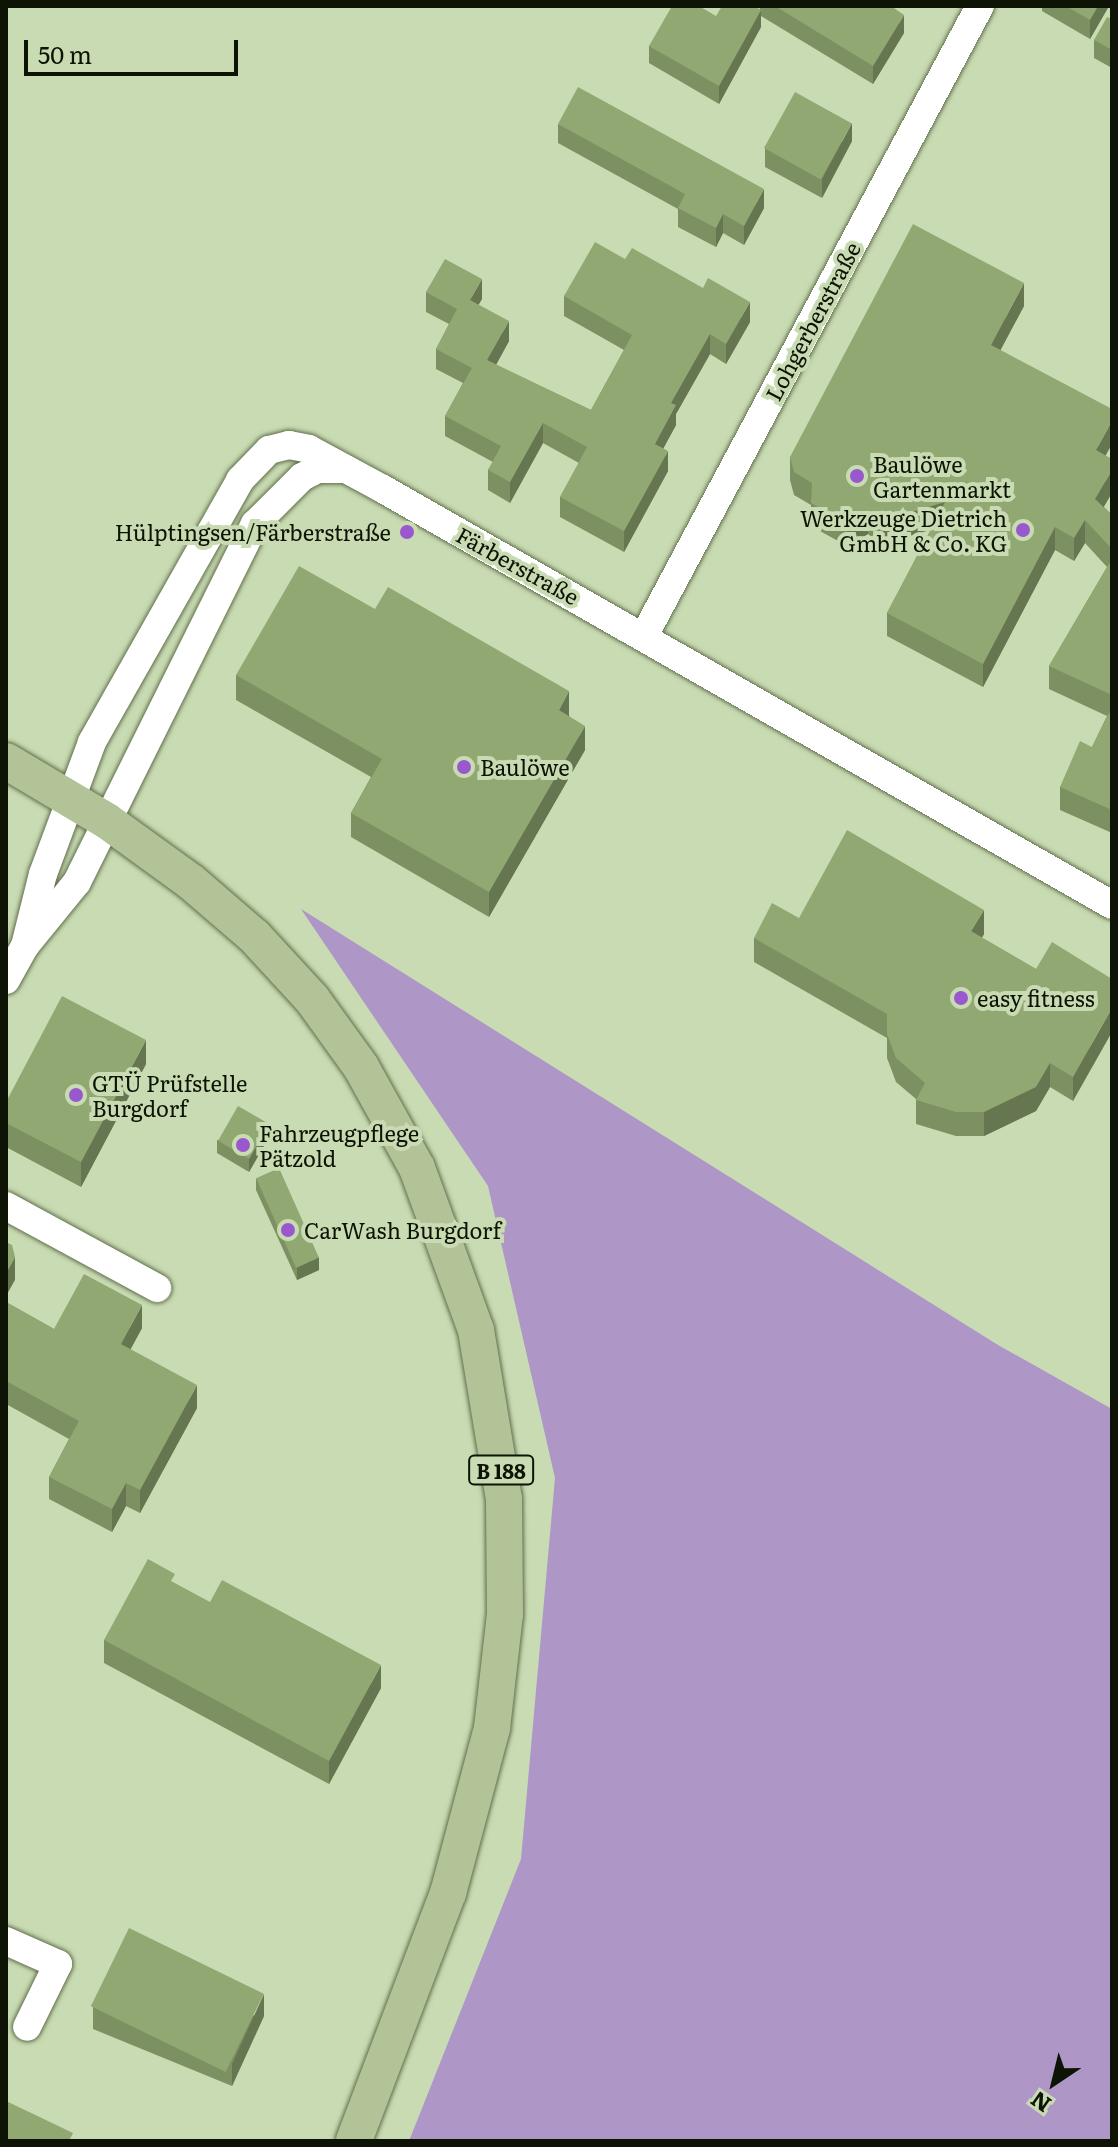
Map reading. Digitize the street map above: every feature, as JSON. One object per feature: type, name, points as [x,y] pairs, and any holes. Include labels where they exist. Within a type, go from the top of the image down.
[{"type":"main road","name":"B 188","points":[[6,761],[107,821],[223,907],[284,966],[337,1032],[391,1117],[434,1207],[464,1288],[489,1385],[506,1557],[492,1728],[448,1893],[354,2141]]},
{"type":"street","name":"Lohgerberstraße","points":[[644,636],[980,6]]},
{"type":"street","name":"Färberstraße","points":[[25,946],[43,874],[70,799],[107,715],[193,557],[253,463],[269,450],[289,445],[345,469],[644,636],[1112,905]]},
{"type":"street","points":[[6,980],[25,946],[77,882],[255,524],[302,477],[318,469],[345,469]]},
{"type":"street","points":[[6,1206],[157,1288]]},
{"type":"street","points":[[6,1941],[58,1964],[27,2027]]},
{"type":"shaded area","points":[[301,909],[998,1345],[1112,1409],[1112,2141],[409,2141],[521,1859],[555,1478],[488,1186]]},
{"type":"building","points":[[672,6],[699,6],[716,16],[722,6],[754,6],[761,10],[719,86],[649,46]]},
{"type":"building","points":[[775,6],[891,6],[904,15],[873,66]]},
{"type":"building","points":[[1066,6],[1098,6],[1090,20]]},
{"type":"building","points":[[1107,17],[1112,19],[1112,50],[1094,40]]},
{"type":"building","points":[[578,87],[764,189],[744,226],[723,214],[716,228],[678,208],[685,194],[558,124]]},
{"type":"building","points":[[795,92],[852,124],[821,179],[764,148]]},
{"type":"building","points":[[913,224],[1024,283],[991,345],[1112,409],[1112,421],[1096,450],[1112,459],[1112,470],[1095,499],[1112,515],[1112,549],[1085,520],[1074,538],[1055,527],[983,664],[887,613],[945,502],[881,521],[868,511],[847,523],[811,503],[812,483],[794,472],[790,457]]},
{"type":"building","points":[[595,242],[625,259],[632,248],[703,288],[708,278],[750,302],[726,344],[710,334],[671,403],[676,405],[655,444],[668,451],[624,531],[560,497],[587,447],[543,423],[510,482],[488,470],[501,446],[445,416],[472,368],[436,349],[457,309],[426,292],[445,259],[482,279],[470,300],[509,321],[487,360],[591,410],[632,335],[564,296]]},
{"type":"building","points":[[1112,559],[1112,695],[1049,666]]},
{"type":"building","name":"Baulöwe","points":[[299,566],[375,609],[388,587],[569,691],[559,710],[585,726],[489,892],[351,813],[382,759],[236,675]]},
{"type":"building","points":[[1112,707],[1112,810],[1060,787],[1080,741],[1092,747]]},
{"type":"building","name":"easy fitness","points":[[847,830],[984,910],[971,931],[1036,969],[1052,942],[1112,979],[1112,1008],[1073,1077],[1050,1063],[1036,1087],[984,1112],[956,1112],[916,1100],[925,1083],[896,1058],[887,1034],[887,1014],[754,938],[772,903],[799,918]]},
{"type":"building","name":"GTÜ Prüfstelle Burgdorf","points":[[62,996],[146,1040],[81,1162],[6,1123],[6,1102]]},
{"type":"building","points":[[238,1106],[269,1124],[249,1159],[218,1141]]},
{"type":"building","name":"CarWash Burgdorf","points":[[279,1168],[319,1258],[296,1268],[256,1178]]},
{"type":"building","points":[[6,1242],[12,1245],[15,1257],[6,1273]]},
{"type":"building","points":[[84,1274],[142,1305],[121,1344],[197,1385],[140,1490],[126,1483],[112,1509],[49,1477],[79,1421],[6,1381],[6,1302],[54,1329]]},
{"type":"building","points":[[148,1559],[175,1574],[171,1581],[210,1602],[222,1580],[381,1665],[329,1761],[104,1640]]},
{"type":"building","points":[[129,1928],[264,1994],[226,2072],[91,2006]]},
{"type":"building","points":[[6,2101],[73,2133],[69,2141],[6,2141]]},
{"type":"place","name":"Baulöwe Gartenmarkt","points":[[857,476]]},
{"type":"place","name":"Werkzeuge Dietrich GmbH & Co. KG","points":[[1023,530]]},
{"type":"place","name":"Hülptingsen/Färberstraße","points":[[407,532]]},
{"type":"place","name":"Baulöwe","points":[[464,767]]},
{"type":"place","name":"easy fitness","points":[[961,998]]},
{"type":"place","name":"GTÜ Prüfstelle Burgdorf","points":[[76,1095]]},
{"type":"place","name":"Fahrzeugpflege Pätzold","points":[[243,1145]]},
{"type":"place","name":"CarWash Burgdorf","points":[[288,1230]]}]
